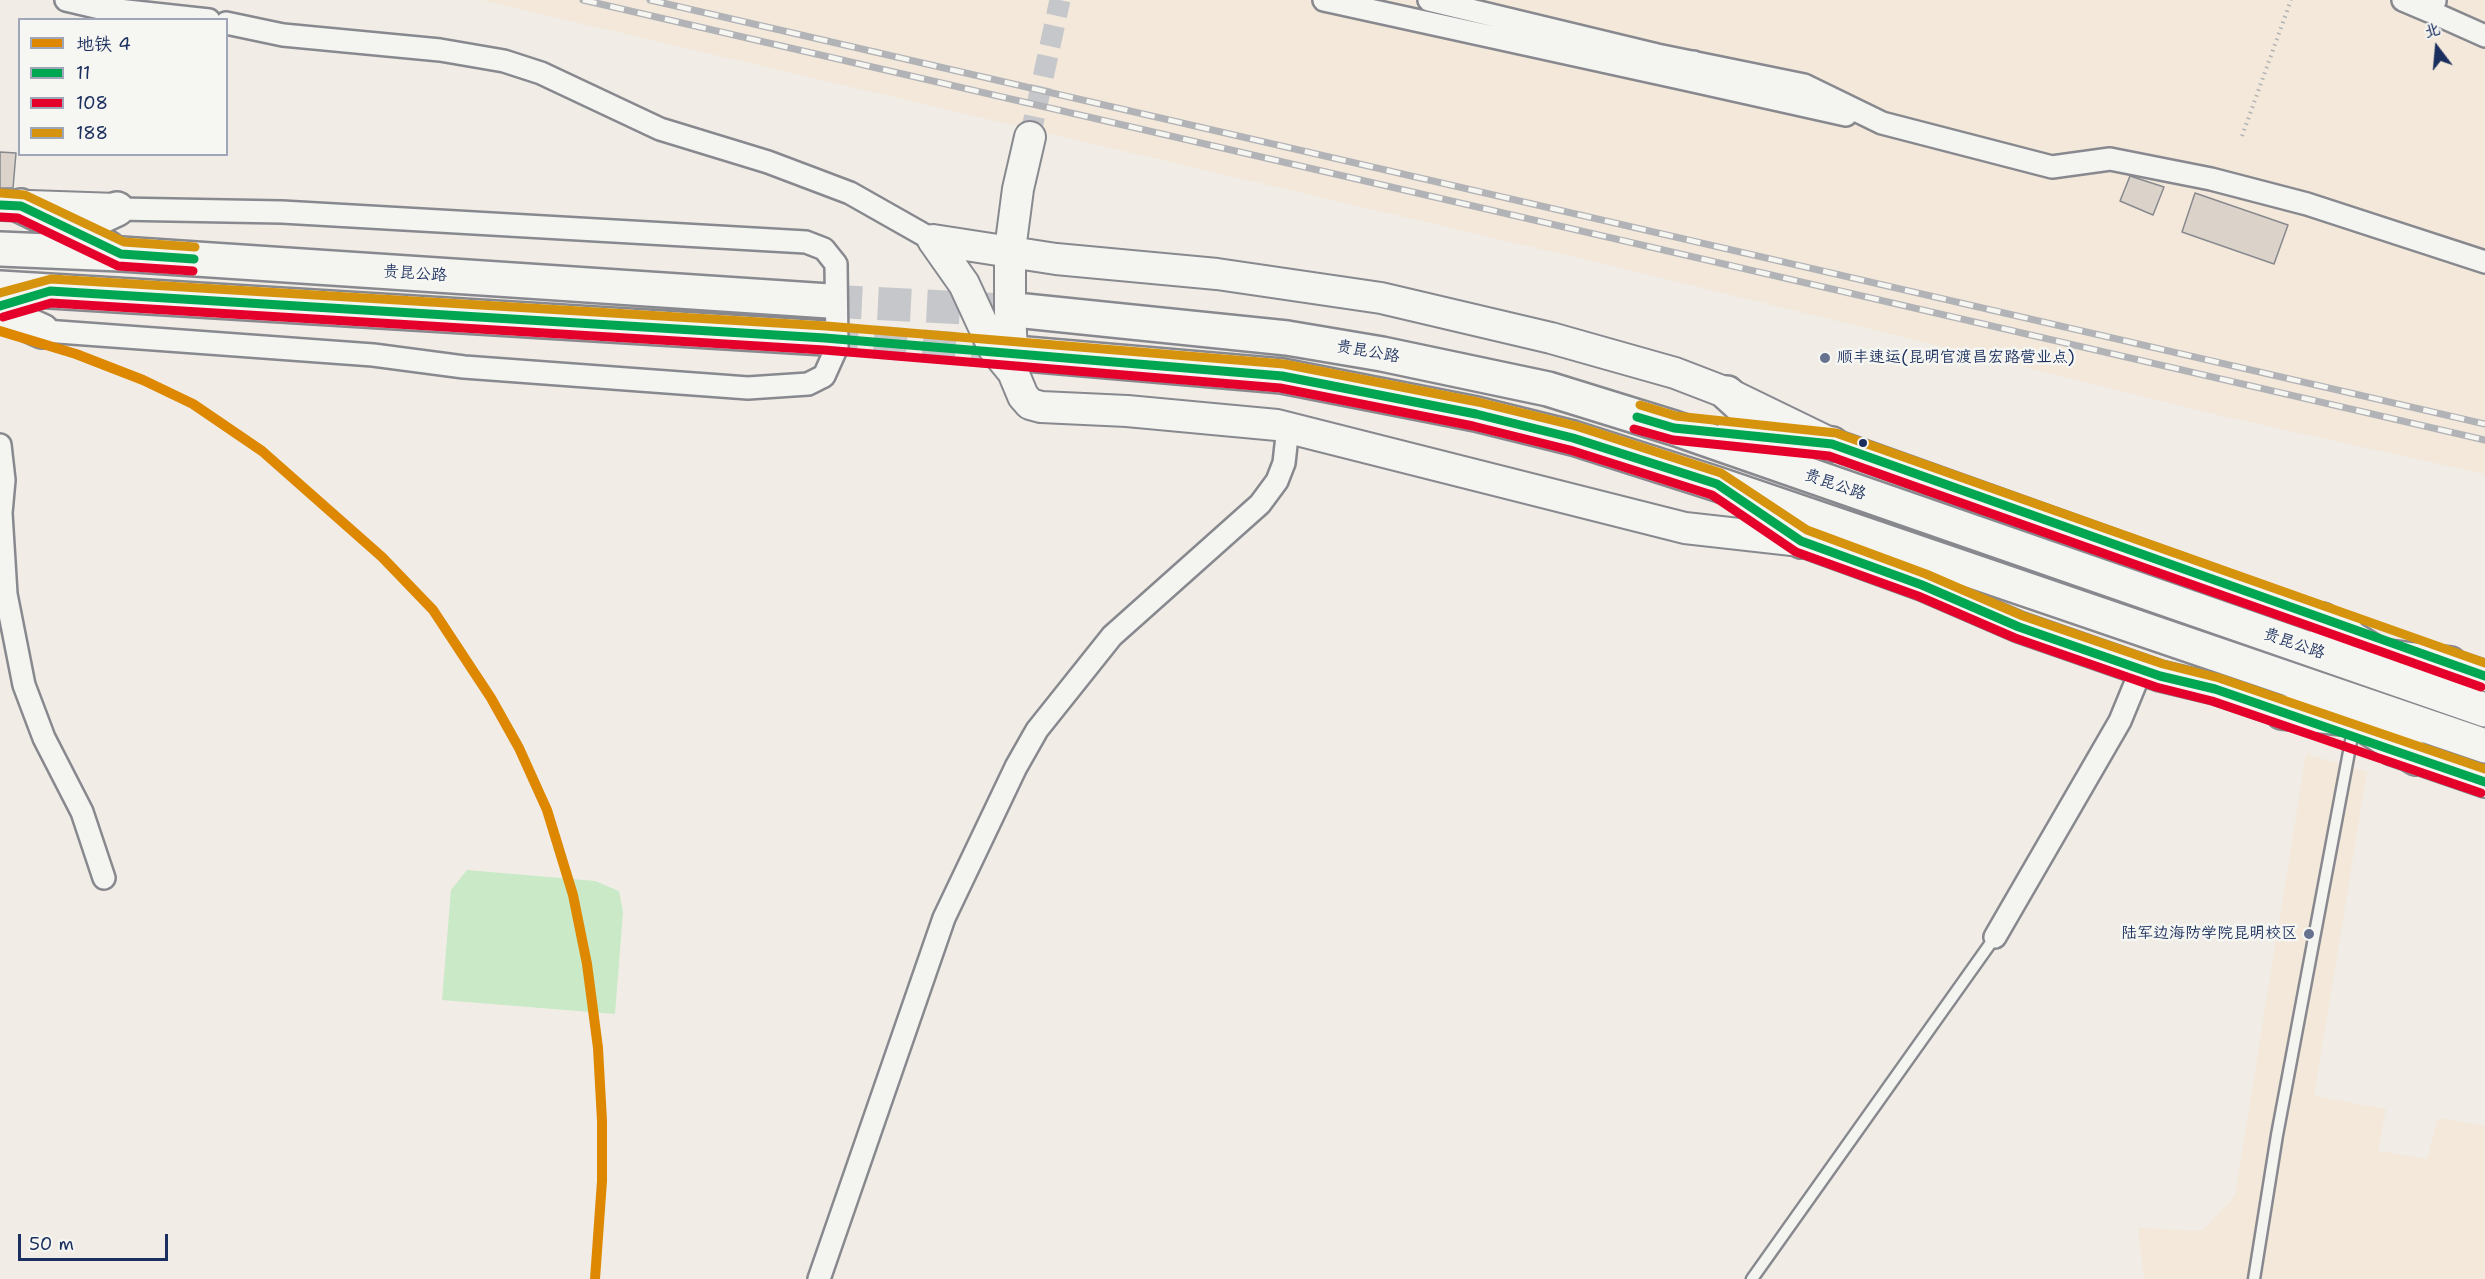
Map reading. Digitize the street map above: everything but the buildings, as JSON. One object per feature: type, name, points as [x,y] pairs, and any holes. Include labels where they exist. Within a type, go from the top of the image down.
[{"type":"highway","points":[[10,205],[121,254]]},
{"type":"highway","points":[[13,249],[71,230],[117,209]]},
{"type":"highway","name":"贵昆公路","points":[[13,249],[121,254],[829,301]]},
{"type":"highway","points":[[0,288],[825,338]]},
{"type":"highway","points":[[0,306],[50,291]]},
{"type":"highway","name":"贵昆公路","points":[[1025,311],[1287,338],[1382,354],[1548,389],[1674,428],[2310,649],[2380,657],[2445,679],[2485,710]]},
{"type":"highway","points":[[0,312],[42,331]]},
{"type":"highway","points":[[1020,363],[1282,376],[1476,414],[1574,438],[1717,484],[2295,681],[2416,758]]},
{"type":"highway","points":[[1727,393],[1778,440],[1834,485]]},
{"type":"highway","points":[[1674,428],[1832,444]]},
{"type":"highway","points":[[1717,484],[1801,541]]},
{"type":"highway","points":[[2322,620],[2380,657]]},
{"type":"highway","points":[[2283,712],[2428,726],[2485,746]]},
{"type":"street","points":[[66,0],[100,9],[189,18]]},
{"type":"street","points":[[1324,0],[1691,71],[1804,85],[1880,123],[2052,167],[2110,159],[2211,179],[2307,204],[2485,262]]},
{"type":"street","points":[[1429,0],[1691,71]]},
{"type":"street","points":[[2403,0],[2432,6],[2485,36]]},
{"type":"street","points":[[228,23],[283,35],[440,50],[504,61],[541,73],[660,129],[768,162],[850,193],[933,240],[1010,250],[1056,259],[1217,274],[1381,298],[1551,338],[1675,373],[1727,393],[1832,444],[2322,620]]},
{"type":"street","points":[[1030,137],[1018,189],[1010,250],[1023,396],[1030,404],[1041,407],[1127,411],[1288,428],[1685,528],[1801,541],[1922,585],[2019,627],[2141,670],[2215,689],[2283,712]]},
{"type":"street","points":[[0,328],[373,355],[464,367],[748,388],[808,384],[824,376],[837,347],[836,264],[824,249],[806,242],[282,212],[10,205]]},
{"type":"street","points":[[933,240],[964,284],[994,349],[1020,363]]},
{"type":"street","points":[[819,1279],[944,918],[1016,767],[1037,730],[1113,636],[1260,504],[1277,481],[1284,463],[1288,428]]},
{"type":"street","points":[[0,445],[4,480],[0,513],[6,594],[24,685],[44,738],[82,812],[104,878]]},
{"type":"street","points":[[2357,720],[2380,657]]},
{"type":"street","points":[[1995,937],[2120,720],[2141,670]]},
{"type":"street","points":[[2445,679],[2485,676]]},
{"type":"street","points":[[2416,758],[2485,782]]},
{"type":"lane","points":[[2254,1279],[2277,1135],[2357,720]]},
{"type":"lane","points":[[1752,1279],[1995,937]]},
{"type":"path","points":[[2242,136],[2290,0]]},
{"type":"shaded area","points":[[481,0],[2485,0],[2485,474],[2227,417],[1630,270]]},
{"type":"shaded area","name":"陆军边海防学院昆明校区","points":[[2306,754],[2367,772],[2314,1096],[2386,1109],[2378,1151],[2427,1159],[2438,1118],[2485,1126],[2485,1279],[2144,1279],[2138,1228],[2202,1231],[2235,1196]]},
{"type":"green space","points":[[467,870],[595,881],[619,891],[623,912],[615,1014],[442,1000],[451,890]]},
{"type":"tunnel","points":[[1030,137],[1060,0]]},
{"type":"tunnel","points":[[829,301],[1025,311]]},
{"type":"tunnel","points":[[825,338],[1023,354]]},
{"type":"railway","points":[[583,0],[2485,440]]},
{"type":"railway","points":[[650,0],[2485,424]]},
{"type":"metro line","name":"4","points":[[0,331],[76,354],[143,380],[193,404],[262,451],[382,557],[433,610],[491,698],[519,748],[547,810],[573,895],[587,964],[598,1048],[602,1121],[602,1181],[595,1279]]},
{"type":"transit line","name":"188","points":[[1,193],[25,195],[124,242],[195,247]]},
{"type":"transit line","name":"11","points":[[0,205],[21,206],[121,254],[194,259]]},
{"type":"transit line","name":"108","points":[[0,217],[18,218],[118,266],[193,271]]},
{"type":"transit line","name":"188","points":[[0,293],[51,279],[826,326],[1284,364],[1478,402],[1576,426],[1721,473],[1807,530],[1926,574],[2023,616],[2163,664],[2219,678],[2485,769]]},
{"type":"transit line","name":"11","points":[[0,306],[50,291],[825,338],[1282,376],[1476,414],[1573,438],[1717,484],[1801,541],[1922,585],[2019,627],[2160,676],[2215,689],[2485,782]]},
{"type":"transit line","name":"108","points":[[3,317],[51,303],[824,350],[1280,388],[1473,426],[1570,450],[1712,495],[1796,552],[1918,596],[2015,638],[2156,687],[2212,701],[2481,793]]},
{"type":"transit line","name":"188","points":[[1640,405],[1676,416],[1836,433],[2485,663]]},
{"type":"transit line","name":"11","points":[[1637,417],[1674,428],[1832,444],[2485,676]]},
{"type":"transit line","name":"108","points":[[1634,429],[1673,440],[1829,456],[2481,687]]},
{"type":"place","name":"顺丰速运(昆明官渡昌宏路营业点)","points":[[1825,358]]},
{"type":"place","name":"陆军边海防学院昆明校区","points":[[2309,934]]}]
